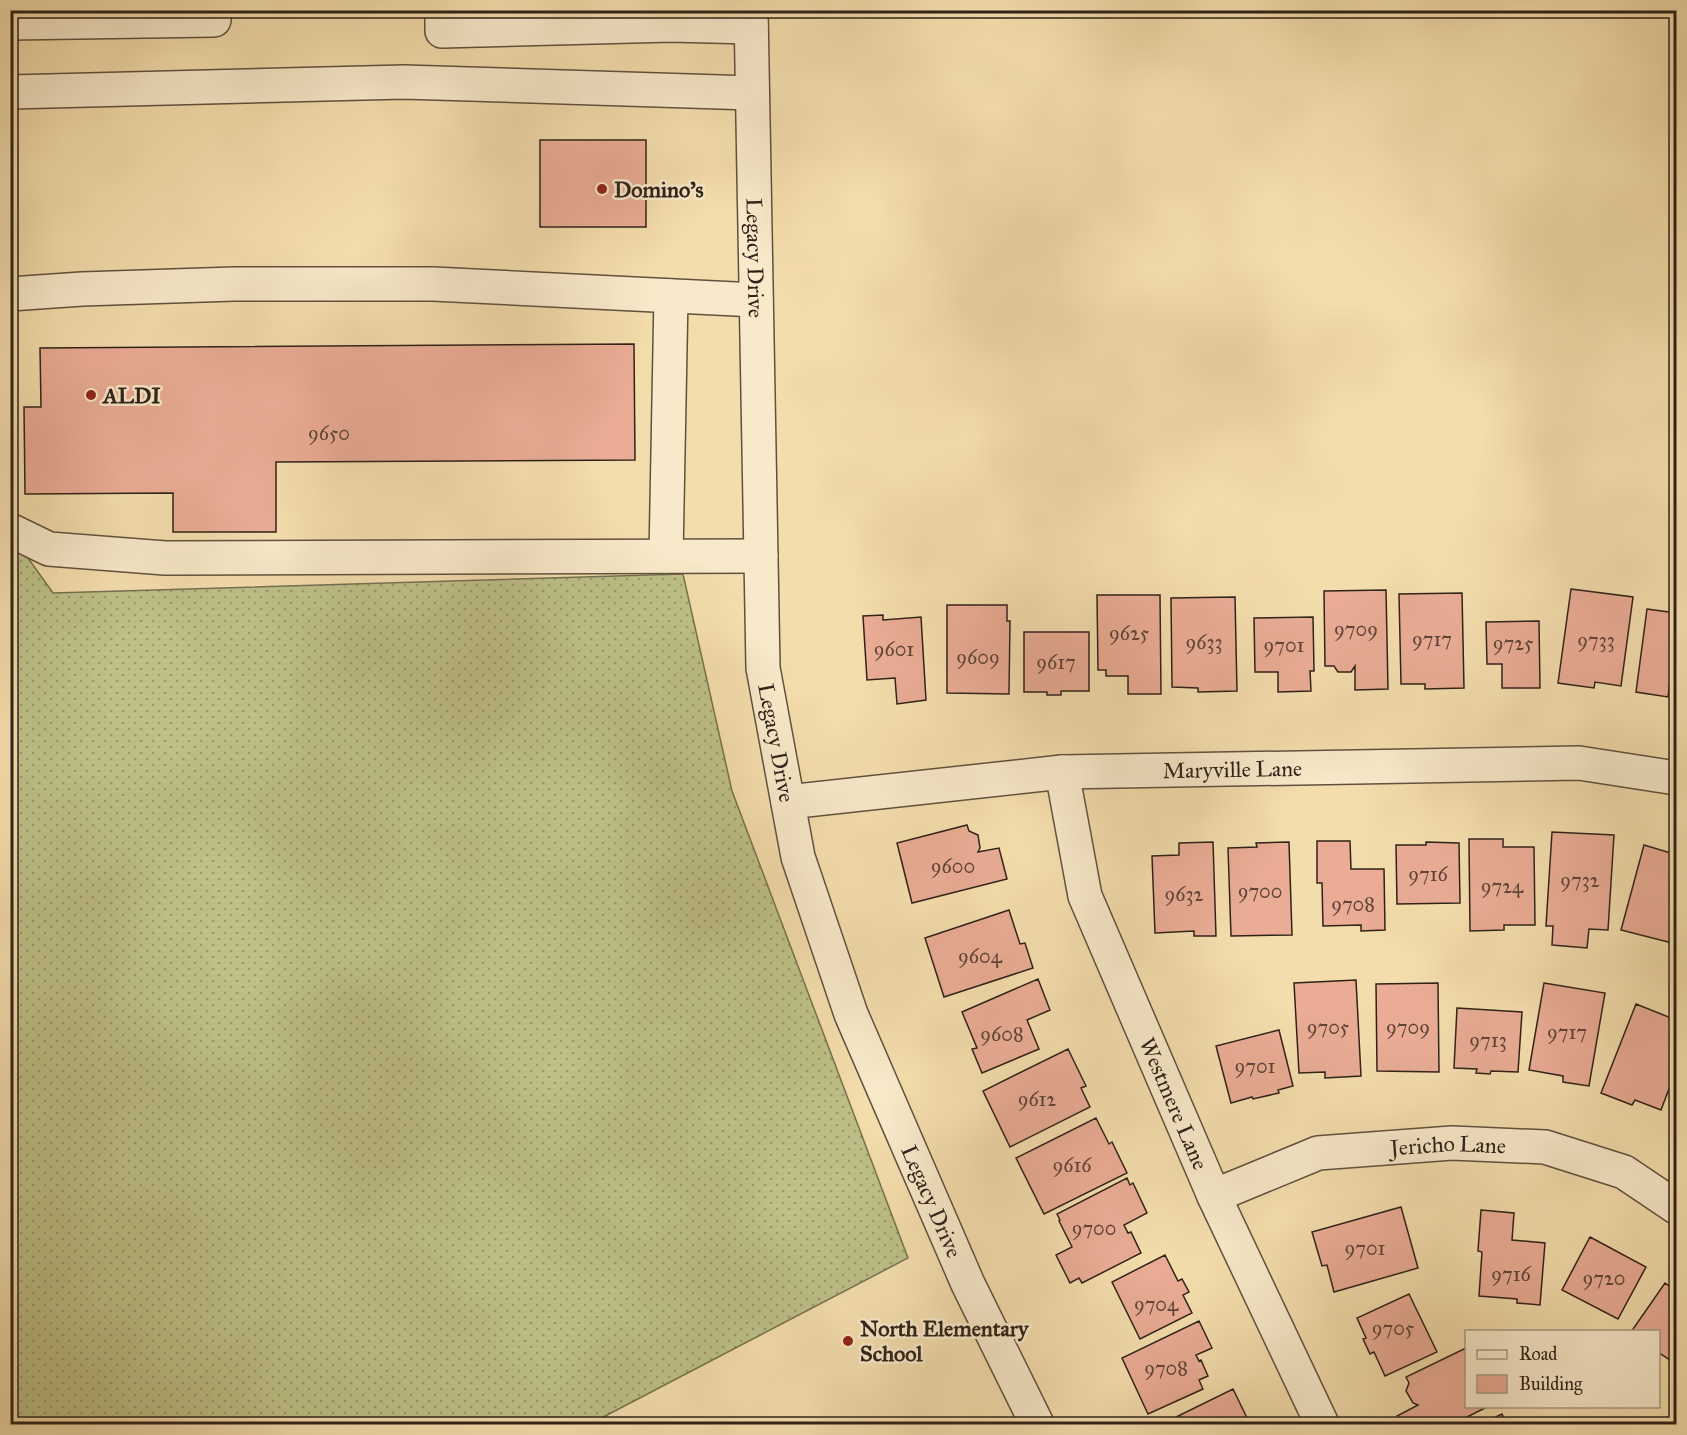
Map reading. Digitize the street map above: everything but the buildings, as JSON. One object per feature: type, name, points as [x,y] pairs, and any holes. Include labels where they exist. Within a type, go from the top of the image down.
[{"type":"street","points":[[10,23],[214,20],[214,10]]},
{"type":"street","points":[[442,10],[442,31],[661,18],[751,19]]},
{"type":"street","name":"Legacy Drive","points":[[751,19],[763,668],[798,857],[851,1014],[968,1284],[1037,1425]]},
{"type":"street","points":[[10,92],[404,81],[752,93]]},
{"type":"street","points":[[10,294],[234,284],[433,284],[756,300]]},
{"type":"street","points":[[666,556],[670,296]]},
{"type":"street","points":[[10,530],[48,549],[165,558],[761,556]]},
{"type":"street","name":"Maryville Lane","points":[[788,802],[1062,772],[1579,763],[1677,778]]},
{"type":"street","name":"Westmere Lane","points":[[1062,772],[1085,896],[1214,1196],[1322,1425]]},
{"type":"street","name":"Jericho Lane","points":[[1214,1196],[1318,1153],[1452,1143],[1545,1147],[1624,1172],[1677,1207]]},
{"type":"green space","points":[[10,533],[53,593],[683,574],[732,791],[908,1258],[590,1424],[11,1424],[10,1028],[18,1024],[10,1013]]},
{"type":"place","name":"Domino's","points":[[602,189]]},
{"type":"place","name":"ALDI","points":[[91,395]]},
{"type":"place","name":"North Elementary School","points":[[848,1341]]}]
